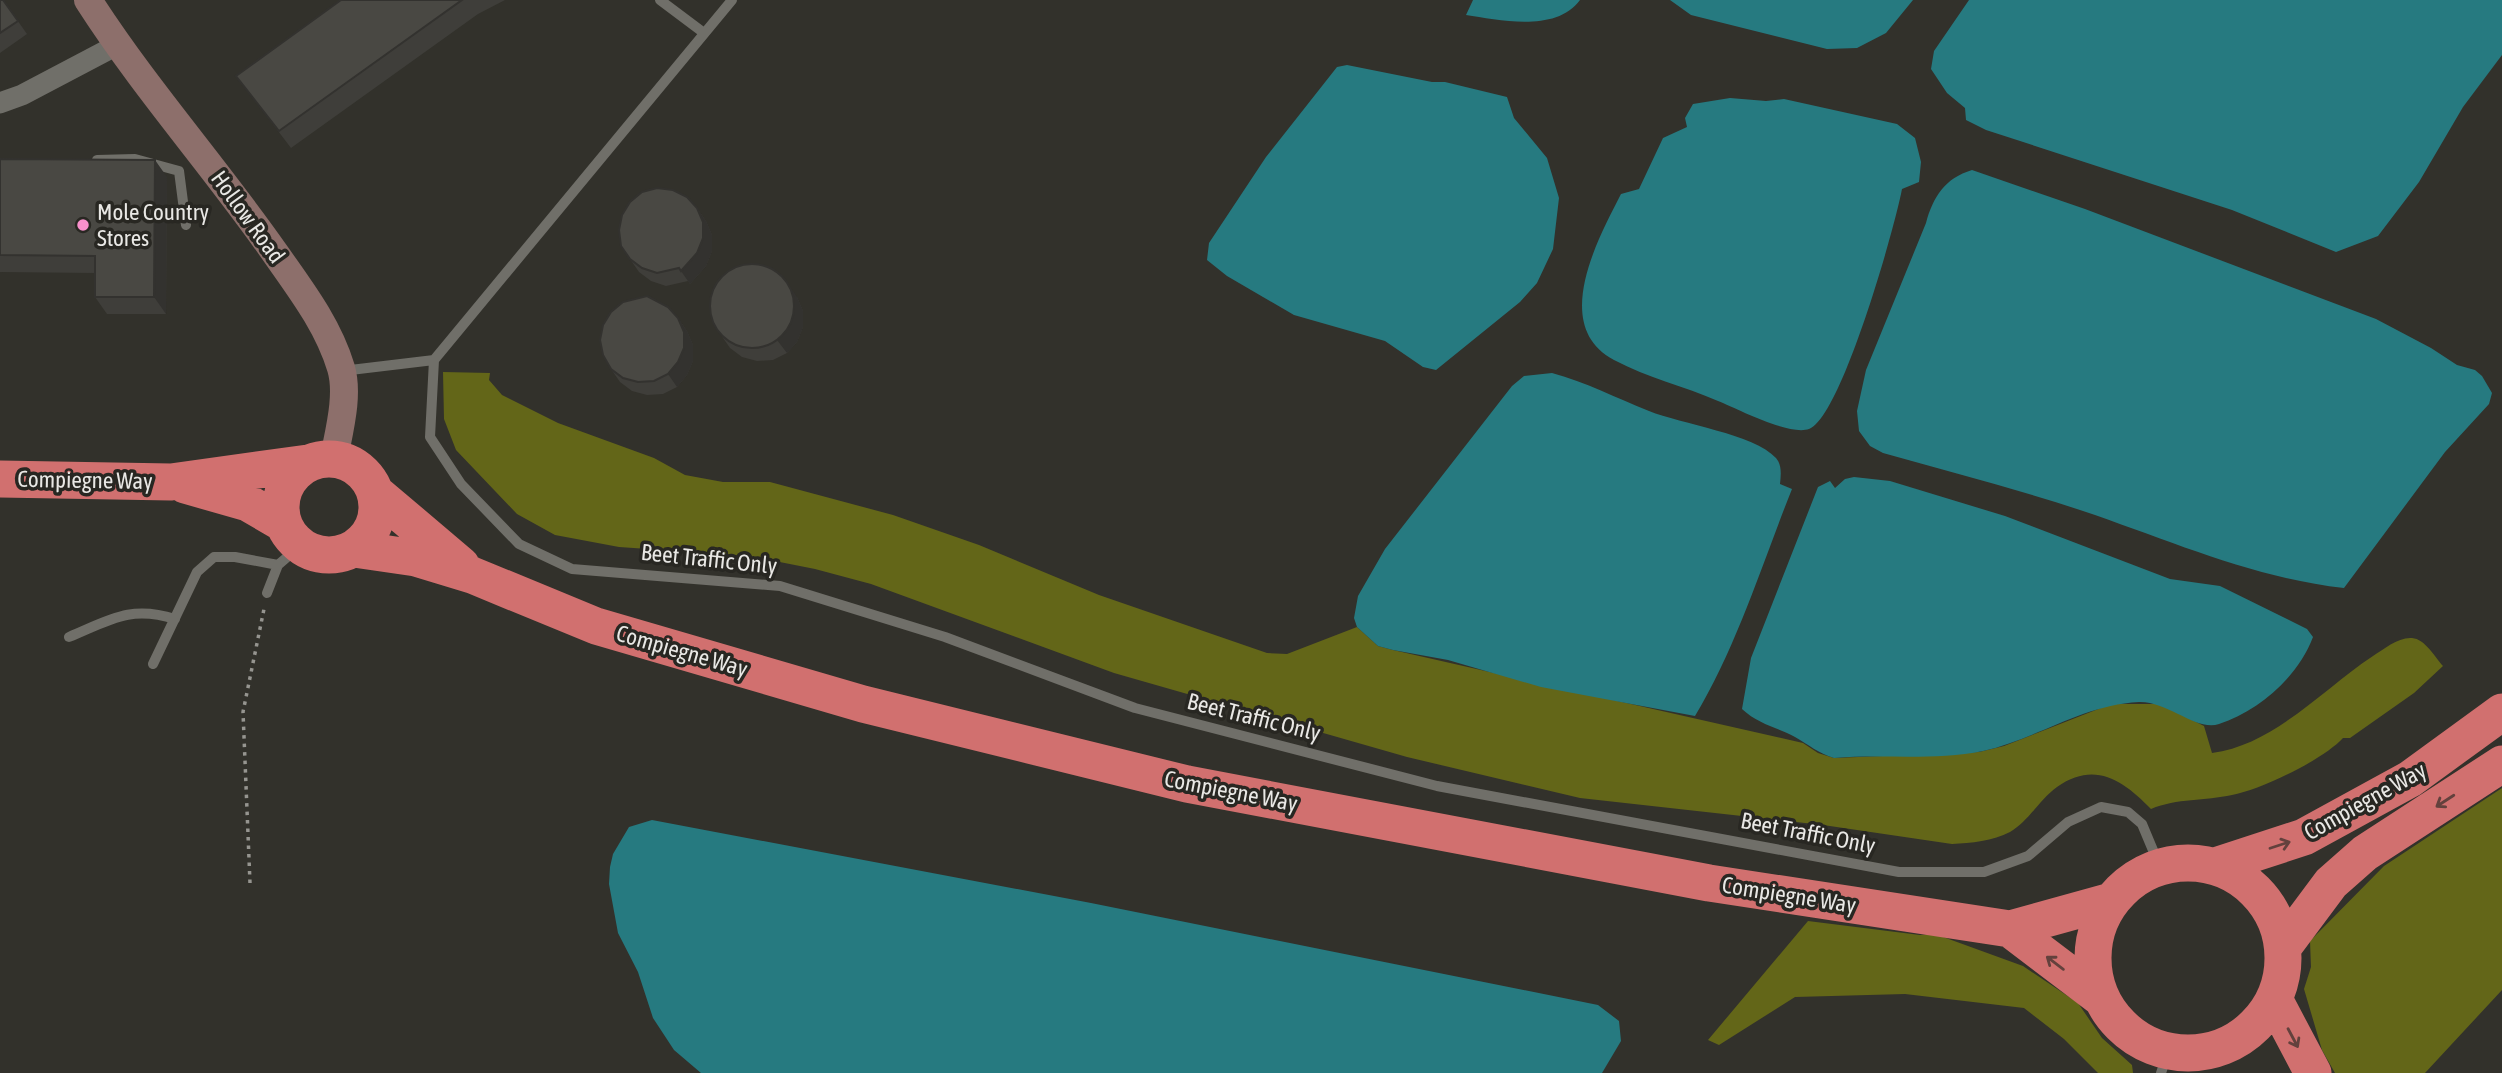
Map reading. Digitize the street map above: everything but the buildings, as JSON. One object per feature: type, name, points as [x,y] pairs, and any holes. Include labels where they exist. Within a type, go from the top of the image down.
[{"type":"highway","points":[[321,461],[360,469],[376,493],[378,509],[374,525],[366,538],[354,549],[326,555],[287,545],[282,496],[287,482],[321,461]]},
{"type":"highway","name":"Compiegne Way","points":[[0,479],[171,482],[321,461]]},
{"type":"highway","name":"Compiegne Way","points":[[171,482],[248,503],[287,545]]},
{"type":"highway","name":"Compiegne Way","points":[[376,493],[472,575]]},
{"type":"highway","name":"Compiegne Way","points":[[354,549],[416,558],[472,575],[596,626],[851,701],[1187,784],[1709,883],[2010,929],[2111,901]]},
{"type":"highway","name":"Compiegne Way","points":[[2215,866],[2304,837],[2410,779],[2502,712]]},
{"type":"highway","name":"Compiegne Way","points":[[2284,946],[2330,883],[2365,853],[2502,764]]},
{"type":"highway","points":[[2175,1060],[2229,1046],[2256,1027],[2275,1001],[2283,974],[2284,946],[2276,919],[2262,896],[2241,877],[2215,866],[2188,862],[2160,867],[2133,880],[2111,901],[2099,924],[2093,948],[2094,974],[2101,998],[2117,1023],[2140,1042],[2175,1060],[2242,1073]]},
{"type":"highway","name":"Compiegne Way","points":[[2010,929],[2101,998]]},
{"type":"highway","points":[[2275,1001],[2313,1073]]},
{"type":"street","name":"Hollow Road","points":[[88,0],[117,45],[243,206],[323,321],[342,371],[343,403],[321,461]]},
{"type":"street","points":[[0,103],[22,95],[117,45]]},
{"type":"lane","points":[[660,0],[704,33]]},
{"type":"lane","points":[[342,371],[434,360],[732,0]]},
{"type":"lane","points":[[83,160],[135,159],[179,171],[186,225]]},
{"type":"lane","name":"Beet Traffic Only","points":[[434,360],[430,437],[455,475],[519,544],[572,569],[641,572],[780,586],[945,637],[1135,708],[1437,786],[1899,872],[1984,872],[2028,856],[2068,822],[2101,807],[2128,812],[2142,824],[2160,867]]},
{"type":"lane","points":[[267,593],[287,545]]},
{"type":"lane","points":[[153,664],[197,572],[214,557],[235,557],[287,545]]},
{"type":"lane","points":[[69,637],[137,612],[151,612],[175,620]]},
{"type":"path","points":[[250,883],[243,712],[267,593]]},
{"type":"shaded area","points":[[443,372],[490,373],[489,380],[502,395],[558,423],[654,458],[685,475],[723,482],[770,482],[893,515],[979,545],[1099,595],[1267,653],[1287,654],[1357,627],[1378,646],[1803,743],[1818,753],[1834,758],[1979,752],[2004,746],[2111,704],[2161,704],[2204,726],[2212,753],[2235,748],[2277,727],[2354,669],[2402,639],[2417,639],[2443,666],[2414,693],[2350,738],[2343,738],[2307,764],[2259,787],[2232,795],[2171,803],[2151,809],[2130,790],[2108,777],[2084,775],[2057,787],[2010,832],[1982,841],[1952,844],[1823,825],[1580,798],[1407,757],[1114,673],[871,584],[815,569],[749,556],[619,547],[555,535],[517,514],[456,450],[444,419]]},
{"type":"shaded area","points":[[2502,788],[2502,990],[2425,1073],[2335,1073],[2322,1050],[2304,989],[2311,967],[2310,941],[2384,866]]},
{"type":"shaded area","points":[[1808,921],[1920,935],[1935,934],[2023,966],[2078,1003],[2102,1038],[2132,1065],[2133,1073],[2098,1073],[2064,1039],[2024,1008],[1905,994],[1795,997],[1719,1045],[1708,1040]]},
{"type":"water","points":[[1473,0],[1580,0],[1557,17],[1526,22],[1466,15]]},
{"type":"water","points":[[1670,0],[1913,0],[1886,33],[1857,48],[1827,49],[1691,15]]},
{"type":"water","points":[[1969,0],[2502,0],[2502,55],[2463,107],[2419,182],[2378,236],[2336,252],[2232,210],[1986,130],[1966,120],[1965,108],[1947,93],[1931,69],[1934,51]]},
{"type":"water","points":[[1347,65],[1432,82],[1445,82],[1507,97],[1514,118],[1547,158],[1559,198],[1553,249],[1537,283],[1520,302],[1436,370],[1423,367],[1385,341],[1294,315],[1227,276],[1207,260],[1209,243],[1266,157],[1337,67]]},
{"type":"water","points":[[1730,98],[1766,101],[1784,99],[1897,124],[1915,138],[1921,162],[1919,182],[1902,189],[1878,279],[1851,358],[1822,417],[1809,429],[1789,429],[1777,425],[1627,366],[1614,360],[1595,345],[1585,326],[1582,304],[1585,281],[1601,234],[1621,194],[1639,189],[1663,138],[1687,127],[1685,118],[1693,104]]},
{"type":"water","points":[[1972,170],[2085,209],[2376,319],[2457,365],[2475,370],[2492,393],[2489,404],[2445,452],[2344,588],[2244,567],[2058,503],[1883,453],[1870,446],[1859,431],[1857,411],[1866,370],[1932,205],[1947,183]]},
{"type":"water","points":[[1552,373],[1663,416],[1751,442],[1776,458],[1780,467],[1780,484],[1792,489],[1724,662],[1695,716],[1541,687],[1448,660],[1393,650],[1378,646],[1357,627],[1354,618],[1358,596],[1385,549],[1512,386],[1524,376]]},
{"type":"water","points":[[1854,477],[1890,481],[2005,516],[2170,579],[2220,586],[2307,629],[2313,637],[2298,666],[2275,691],[2248,711],[2219,724],[2201,724],[2161,706],[2139,702],[2098,709],[2003,746],[1983,751],[1927,757],[1834,758],[1761,722],[1742,709],[1751,658],[1818,487],[1830,481],[1835,488],[1845,479]]},
{"type":"water","points":[[652,820],[1091,903],[1598,1005],[1619,1021],[1621,1041],[1602,1073],[701,1073],[674,1050],[653,1018],[638,972],[618,933],[609,884],[613,854],[629,827]]},
{"type":"place","name":"Mole Country Stores","points":[[83,225]]}]
